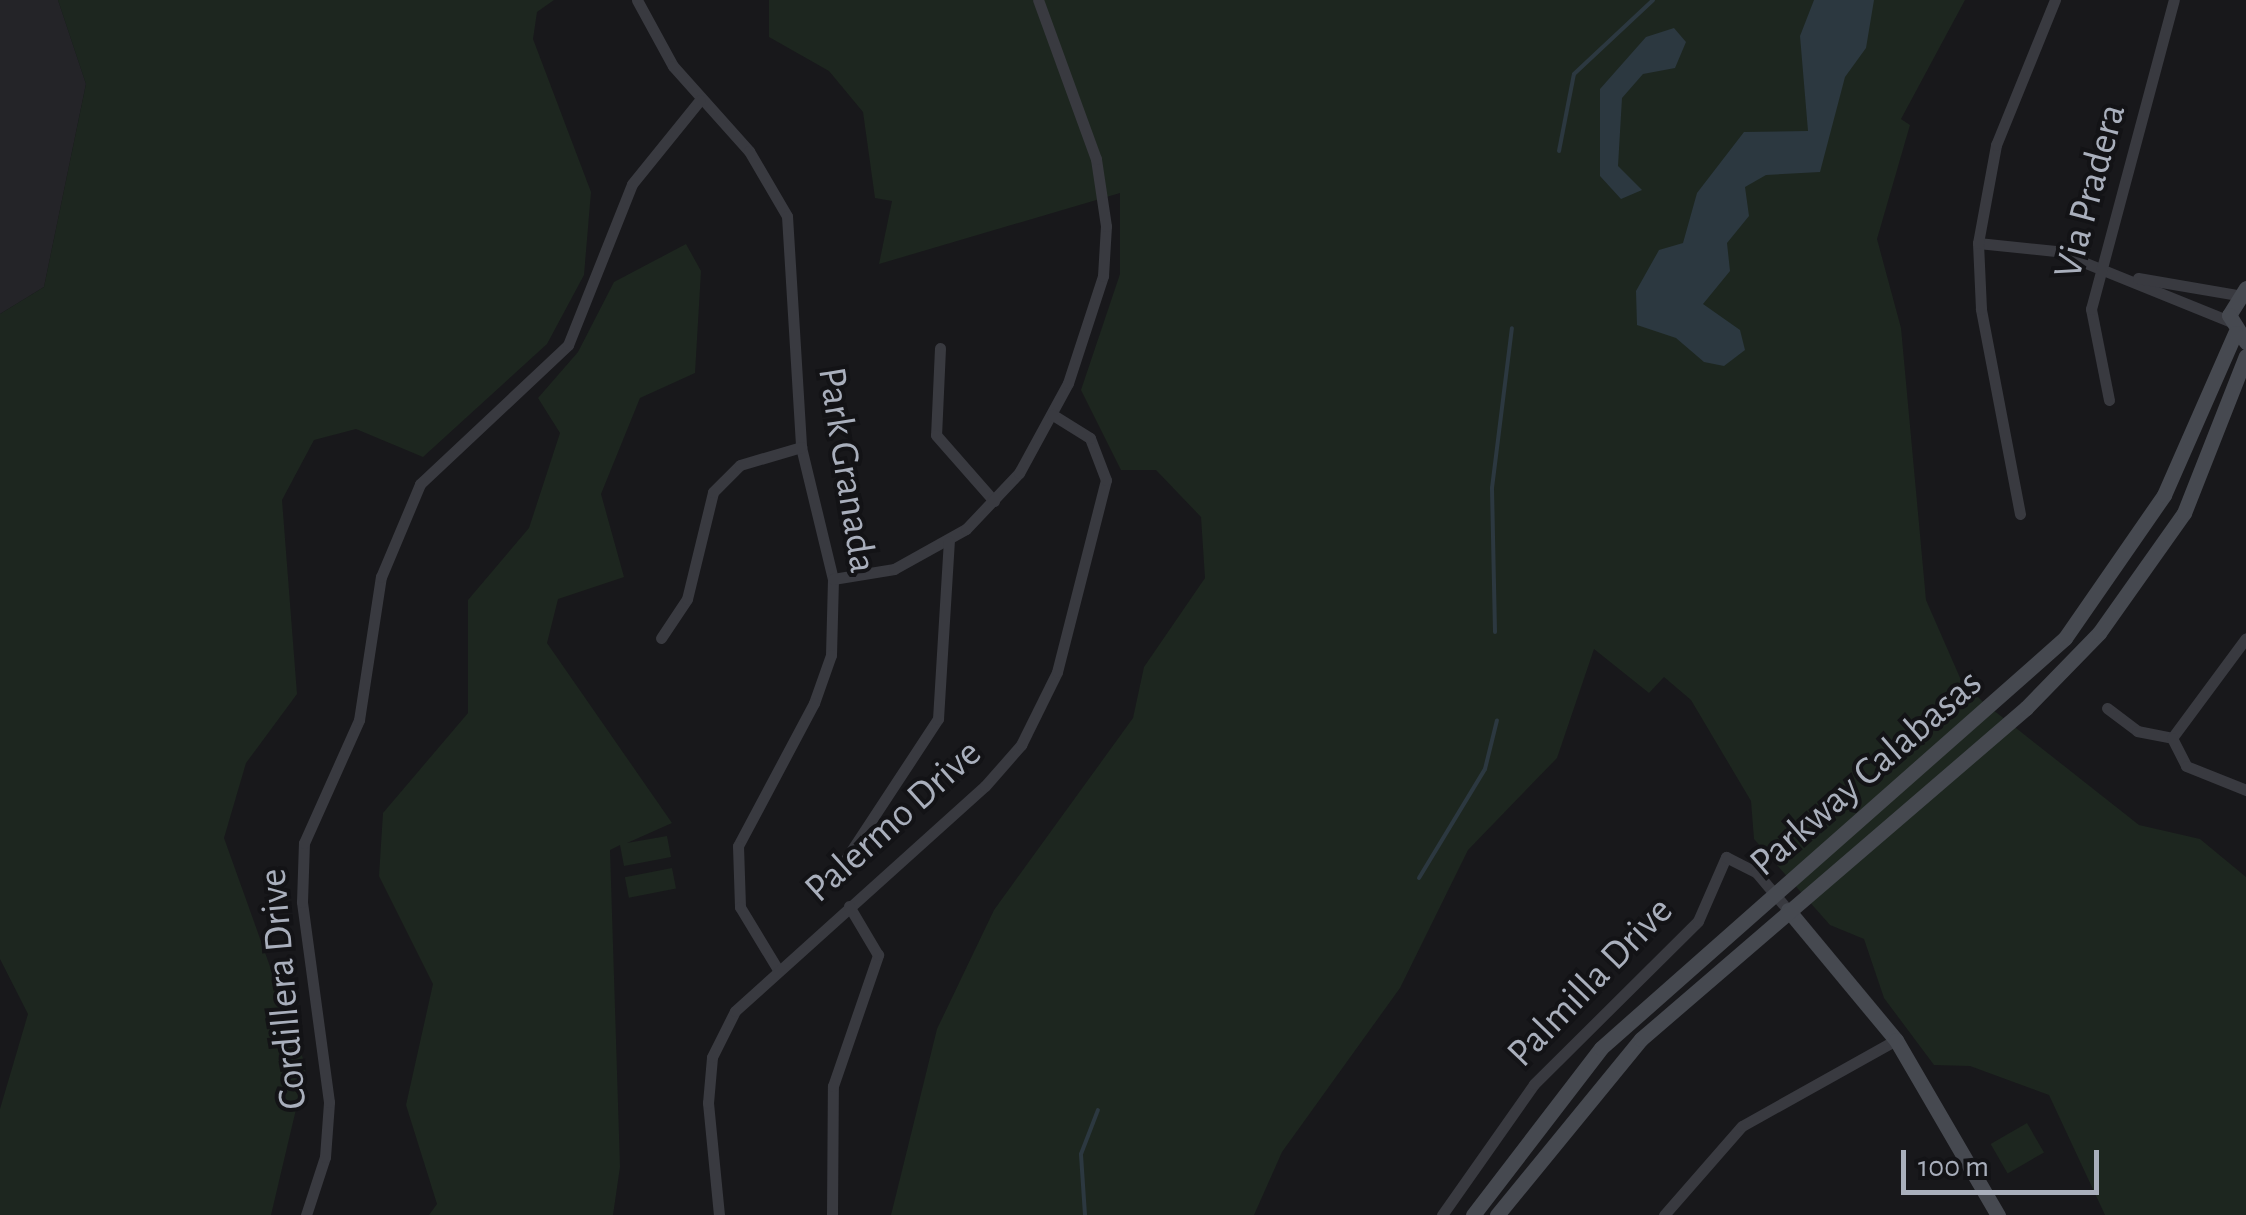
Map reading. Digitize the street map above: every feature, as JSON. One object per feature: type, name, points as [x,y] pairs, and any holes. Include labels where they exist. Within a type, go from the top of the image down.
[{"type":"street","name":"Park Granada","points":[[637,0],[700,100],[748,151],[787,216],[801,447],[834,579],[831,655],[814,703],[738,846],[740,907],[777,968]]},
{"type":"street","points":[[834,579],[894,568],[949,541],[994,501],[1052,415],[1103,276],[1106,226],[1096,160],[1038,0]]},
{"type":"street","points":[[2020,514],[1981,309],[1978,242],[1996,145],[2055,0]]},
{"type":"street","name":"Via Pradera","points":[[2108,400],[2090,324],[2174,0]]},
{"type":"street","name":"Cordillera Drive","points":[[306,1215],[325,1156],[329,1102],[302,902],[304,842],[359,720],[381,577],[420,484],[568,345],[632,184],[700,100]]},
{"type":"street","points":[[1978,242],[2103,266],[2138,278],[2237,332]]},
{"type":"street","points":[[2138,278],[2242,291]]},
{"type":"street","points":[[2184,303],[2190,283]]},
{"type":"street","name":"Parkway Calabasas","points":[[1474,1215],[1601,1048],[2065,638],[2164,495],[2237,332],[2242,291]]},
{"type":"street","points":[[940,348],[936,435],[994,501]]},
{"type":"street","name":"Parkway Calabasas","points":[[1497,1215],[1601,1079],[1788,910],[2026,708],[2109,621],[2184,513],[2246,356]]},
{"type":"street","name":"Palermo Drive","points":[[719,1215],[712,1057],[735,1011],[777,968],[985,786],[1020,745],[1058,672],[1106,480],[1090,438],[1052,415]]},
{"type":"street","points":[[661,638],[686,599],[713,492],[740,465],[801,447]]},
{"type":"street","points":[[836,874],[923,754],[938,718],[949,541]]},
{"type":"street","points":[[2172,738],[2246,638]]},
{"type":"street","points":[[2107,708],[2138,731],[2172,738]]},
{"type":"street","points":[[2172,738],[2186,766],[2246,790]]},
{"type":"street","name":"Palmilla Drive","points":[[1442,1215],[1546,1070],[1698,921],[1726,857],[1788,910]]},
{"type":"street","points":[[832,1215],[833,1086],[878,955],[849,906]]},
{"type":"street","points":[[1788,910],[1896,1040],[1998,1215]]},
{"type":"street","points":[[1664,1215],[1742,1126],[1896,1040]]},
{"type":"shaded area","points":[[0,0],[58,0],[86,84],[44,287],[0,314]]},
{"type":"shaded area","points":[[58,0],[554,0],[537,12],[533,39],[591,192],[584,275],[547,344],[423,457],[356,429],[314,440],[282,500],[297,694],[246,763],[224,838],[306,1067],[271,1215],[0,1215],[0,1109],[28,1014],[0,959],[0,314],[44,287],[86,84]]},
{"type":"shaded area","points":[[769,0],[1965,0],[1901,119],[1910,125],[1877,239],[1901,328],[1926,600],[1961,680],[1983,702],[2139,825],[2200,839],[2246,877],[2246,1215],[2105,1215],[2049,1095],[1970,1066],[1934,1065],[1884,998],[1864,939],[1830,925],[1754,839],[1751,801],[1691,700],[1664,677],[1649,693],[1594,649],[1557,758],[1468,850],[1400,988],[1282,1152],[1254,1215],[891,1215],[937,1029],[994,910],[1133,718],[1144,667],[1205,578],[1201,517],[1156,470],[1121,470],[1081,390],[1120,274],[1120,193],[879,264],[892,201],[875,198],[863,112],[829,71],[769,37]]},
{"type":"shaded area","points":[[1814,0],[1874,0],[1866,48],[1845,77],[1820,172],[1766,175],[1745,187],[1749,216],[1727,243],[1730,271],[1703,304],[1740,330],[1745,350],[1724,366],[1704,362],[1676,338],[1637,325],[1636,291],[1659,250],[1683,243],[1697,193],[1744,132],[1808,131],[1800,36]]},
{"type":"shaded area","points":[[1674,28],[1686,42],[1675,68],[1643,74],[1622,98],[1618,166],[1642,190],[1621,199],[1600,176],[1600,89],[1646,37]]},
{"type":"shaded area","points":[[686,244],[701,271],[695,373],[640,398],[601,494],[624,577],[558,599],[547,643],[672,823],[627,843],[667,836],[671,857],[624,866],[620,845],[610,850],[620,1167],[613,1215],[429,1215],[437,1204],[406,1105],[433,984],[379,876],[383,813],[468,713],[468,600],[529,528],[560,433],[538,398],[578,352],[614,282]]},
{"type":"shaded area","points":[[672,868],[676,889],[629,898],[625,877]]},
{"type":"shaded area","points":[[2027,1123],[2044,1152],[2008,1173],[1991,1144]]},
{"type":"waterway","points":[[1559,151],[1574,74],[1653,0]]},
{"type":"waterway","points":[[1495,632],[1492,488],[1512,328]]},
{"type":"waterway","points":[[1419,878],[1485,769],[1497,720]]},
{"type":"waterway","points":[[1085,1215],[1081,1154],[1098,1110]]}]
